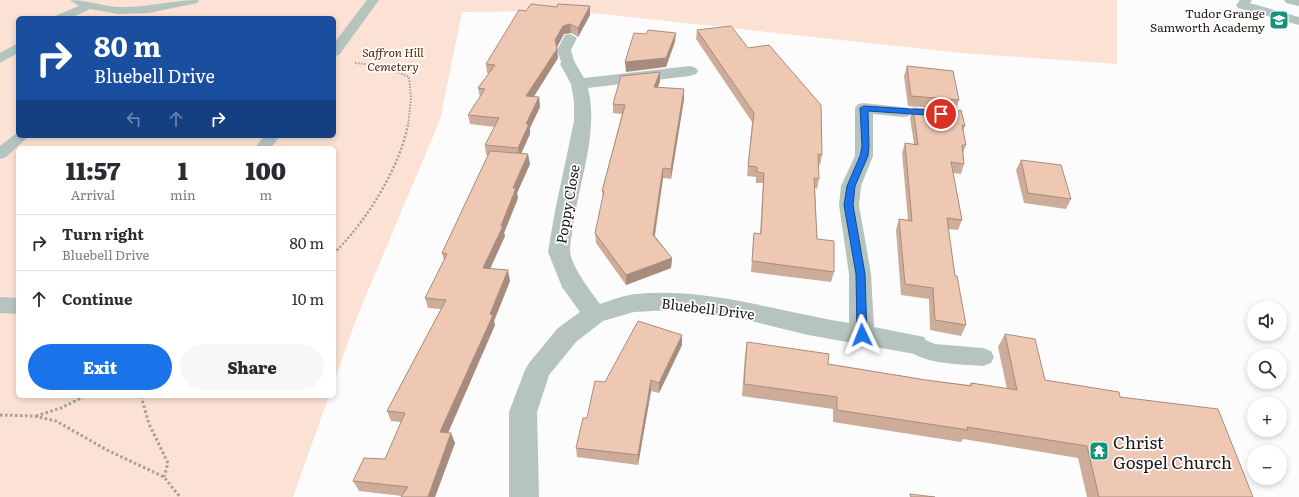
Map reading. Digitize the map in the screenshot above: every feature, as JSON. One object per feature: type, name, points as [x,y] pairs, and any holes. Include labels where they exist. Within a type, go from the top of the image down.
[{"type":"street","name":"Poppy Close","points":[[568,64],[579,84],[583,102],[583,121],[564,216],[559,252],[574,287],[595,314]]},
{"type":"street","points":[[579,84],[695,70]]},
{"type":"street","points":[[862,335],[860,274],[849,205],[851,186],[864,156],[864,108],[910,112]]},
{"type":"street","name":"Bluebell Drive","points":[[524,497],[523,412],[538,370],[567,335],[595,314],[634,303],[671,301],[743,310],[808,326],[915,344]]},
{"type":"lane","points":[[76,0],[88,6],[121,10],[160,12],[193,0]]},
{"type":"lane","points":[[336,49],[373,0]]},
{"type":"lane","points":[[1246,0],[1242,5],[1299,21]]},
{"type":"lane","points":[[1290,0],[1299,2]]},
{"type":"lane","points":[[66,16],[88,6]]},
{"type":"lane","name":"Poppy Close","points":[[568,64],[564,50],[570,38]]},
{"type":"lane","points":[[2,57],[16,48]]},
{"type":"lane","points":[[7,153],[19,138]]},
{"type":"lane","points":[[0,305],[16,306]]},
{"type":"lane","points":[[915,344],[932,352],[983,357]]},
{"type":"path","points":[[336,251],[350,236],[390,174],[407,132],[412,90],[409,77],[397,70],[380,63],[349,63]]},
{"type":"path","points":[[34,416],[60,408],[81,398]]},
{"type":"path","points":[[142,398],[149,424],[168,463],[164,477]]},
{"type":"path","points":[[0,415],[34,416],[56,421],[107,450],[164,477],[180,497]]},
{"type":"green space","name":"Saffron Hill Cemetery","points":[[0,0],[1117,0],[1117,64],[962,53],[573,11],[462,12],[440,120],[357,317],[336,376],[336,146],[16,146],[16,398],[328,398],[293,497],[0,497]]},
{"type":"building","points":[[531,4],[557,7],[558,4],[590,6],[578,28],[570,24],[563,26],[555,40],[557,49],[526,96],[539,97],[526,124],[529,124],[518,148],[485,145],[499,118],[468,115],[485,89],[478,88],[495,65],[486,64],[519,10],[526,11]]},
{"type":"building","points":[[731,26],[748,48],[769,45],[821,105],[822,155],[818,154],[819,179],[814,178],[817,239],[834,241],[834,272],[752,261],[754,233],[761,234],[764,173],[757,172],[757,167],[748,166],[754,113],[697,30]]},
{"type":"building","points":[[648,30],[676,33],[666,58],[625,62],[634,33],[646,34]]},
{"type":"building","points":[[907,66],[953,71],[959,100],[911,96]]},
{"type":"building","points":[[660,72],[654,87],[684,89],[671,169],[663,168],[653,235],[672,258],[626,275],[595,233],[604,191],[602,191],[625,105],[613,104],[621,76]]},
{"type":"building","points":[[913,108],[956,112],[961,110],[965,126],[962,125],[966,145],[962,145],[964,164],[951,162],[962,220],[947,218],[955,276],[957,276],[966,325],[935,320],[933,288],[905,284],[899,219],[912,221],[905,143],[918,145]]},
{"type":"building","points":[[490,151],[528,154],[513,188],[516,188],[501,226],[503,226],[483,268],[508,270],[490,314],[493,315],[440,432],[451,433],[428,497],[401,497],[408,487],[353,481],[364,458],[385,459],[405,413],[387,411],[446,300],[425,298],[447,254],[442,253]]},
{"type":"building","points":[[1021,160],[1061,165],[1071,199],[1028,193]]},
{"type":"building","points":[[638,321],[682,335],[659,383],[651,380],[638,455],[576,448],[583,418],[587,418],[595,381],[605,382]]},
{"type":"building","points":[[1005,334],[1035,339],[1045,380],[1119,392],[1120,397],[1218,409],[1253,497],[1099,497],[1087,446],[967,427],[968,430],[837,410],[837,397],[744,384],[747,342],[829,354],[828,364],[926,380],[971,386],[971,383],[1017,390]]},
{"type":"building","points":[[910,494],[935,497],[911,497]]},
{"type":"place","name":"Tudor Grange Samworth Academy","points":[[1279,20]]},
{"type":"place","name":"Christ Gospel Church","points":[[1099,451]]},
{"type":"route","points":[[862,335],[860,274],[849,205],[851,186],[864,156],[864,108],[903,112],[918,111],[941,114]]}]
